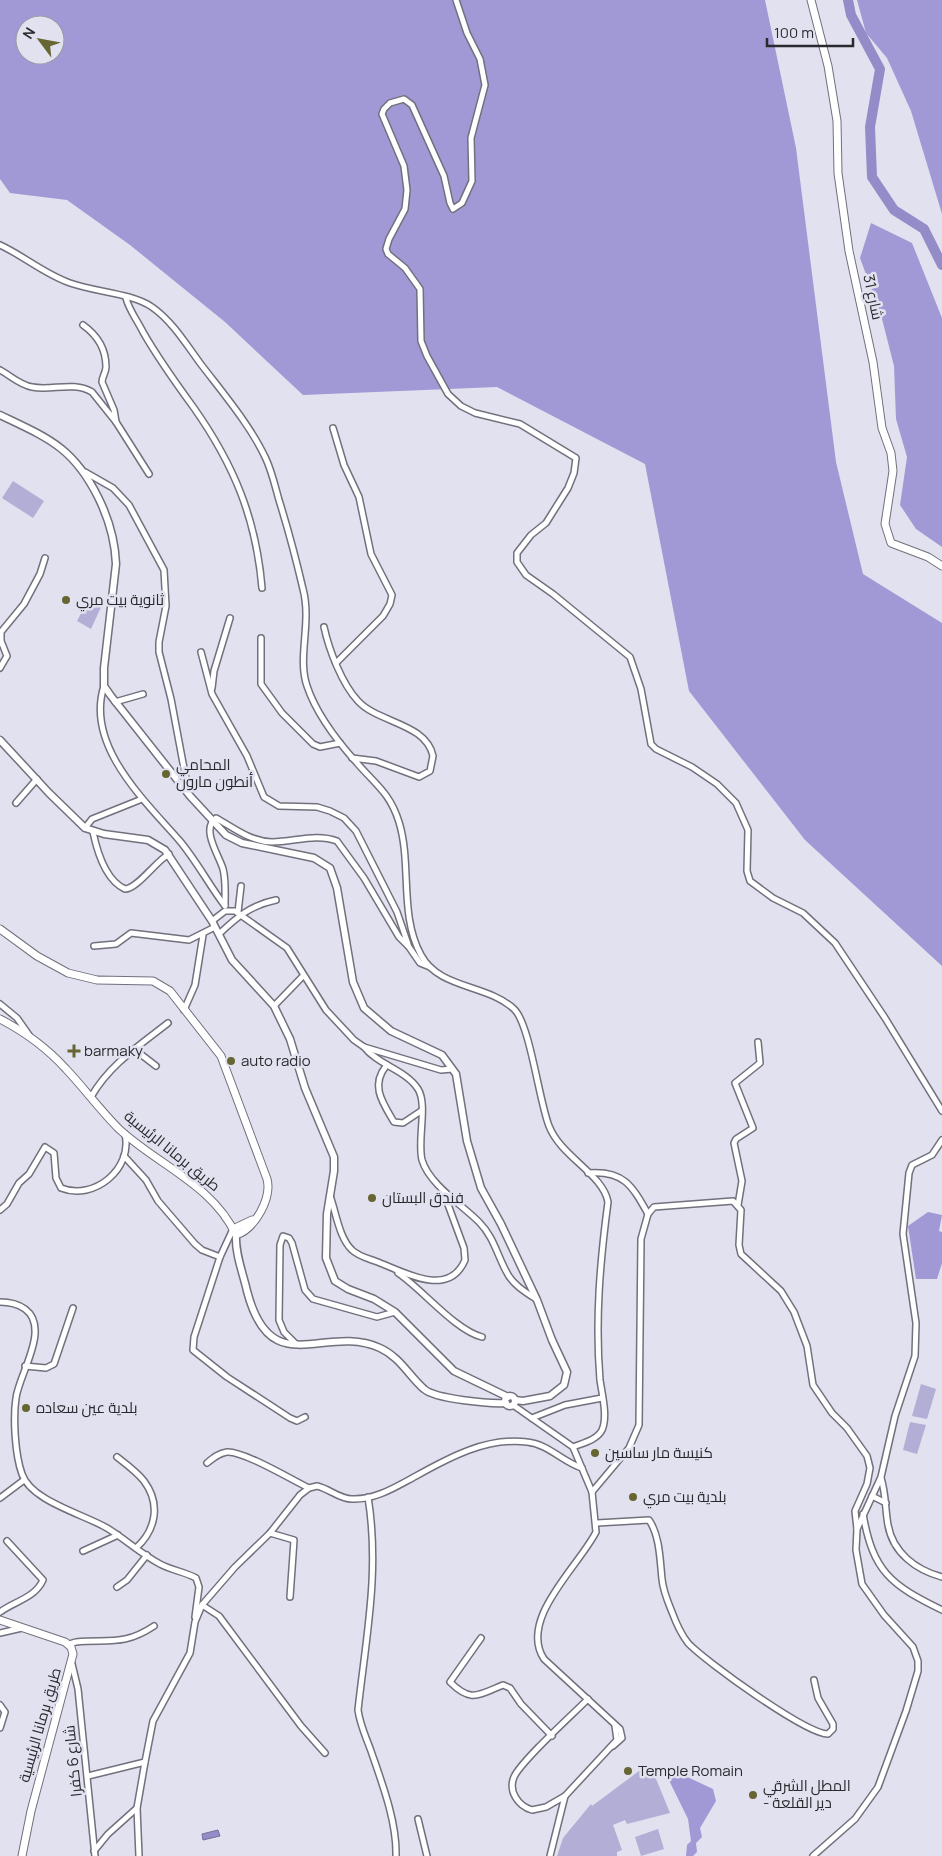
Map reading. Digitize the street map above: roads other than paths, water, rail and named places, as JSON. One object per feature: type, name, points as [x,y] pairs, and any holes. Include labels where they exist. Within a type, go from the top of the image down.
[{"type":"main road","name":"شارع 31","points":[[812,0],[828,66],[837,120],[838,173],[850,251],[874,362],[882,428],[891,453],[893,471],[885,524],[887,535],[891,543],[928,557],[942,566]]},
{"type":"main road","points":[[0,929],[48,963],[78,976],[97,980],[141,980],[160,984],[170,991],[220,1056],[267,1179],[267,1199],[246,1230],[233,1233]]},
{"type":"main road","name":"طريق برمانا الرئيسية","points":[[0,1019],[31,1037],[65,1068],[125,1133],[196,1186],[226,1218],[233,1233]]},
{"type":"main road","points":[[0,1620],[69,1644]]},
{"type":"main road","name":"طريق برمانا الرئيسية","points":[[22,1856],[30,1811],[72,1664],[72,1651],[69,1644]]},
{"type":"street","points":[[456,0],[485,76],[484,95],[471,143],[472,181],[462,203],[454,209],[450,204],[447,184],[412,105],[404,99],[387,106],[384,109],[383,119],[404,166],[407,190],[405,209],[389,239],[386,249],[388,254],[404,268],[420,289],[423,347],[448,394],[470,411],[520,424],[576,458],[574,473],[568,488],[546,522],[530,535],[517,553],[518,566],[526,575],[553,594],[630,657],[641,689],[651,744],[660,752],[692,767],[717,784],[736,803],[744,815],[749,835],[747,871],[750,881],[773,898],[803,913],[835,943],[885,1018],[942,1111]]},
{"type":"street","points":[[0,245],[35,267],[66,282],[126,298],[153,308],[184,339],[267,459],[304,592],[308,621],[304,670],[306,682],[314,701],[340,743],[387,795],[400,825],[412,929],[420,953],[430,968]]},
{"type":"street","points":[[126,298],[132,313],[160,363],[219,444],[230,464],[256,534],[262,588]]},
{"type":"street","points":[[84,325],[94,332],[101,345],[106,368],[102,382],[114,410],[116,422]]},
{"type":"street","points":[[0,370],[21,383],[34,388],[62,386],[86,389],[92,392],[116,422],[148,474]]},
{"type":"street","points":[[0,415],[50,440],[69,454],[85,472],[106,513],[115,547],[115,579],[105,654],[104,686],[100,702],[100,723],[120,768],[142,800],[180,841],[227,908],[239,913],[287,948],[303,976],[340,1028],[364,1047],[370,1055],[415,1085],[420,1093],[422,1160],[442,1189],[479,1222],[491,1237],[506,1272],[512,1281],[537,1300]]},
{"type":"street","points":[[333,428],[344,465],[361,505],[371,554],[392,595],[390,604],[383,616],[336,663]]},
{"type":"street","points":[[85,472],[113,488],[129,504],[164,570],[166,599],[159,652],[171,699],[190,796]]},
{"type":"street","points":[[0,668],[7,656],[1,641],[1,632],[24,604],[40,574],[44,558]]},
{"type":"street","points":[[212,694],[214,671],[230,618]]},
{"type":"street","points":[[324,628],[336,663],[357,700],[425,739],[433,756],[430,771],[419,777],[366,758],[352,758]]},
{"type":"street","points":[[261,638],[260,678],[269,697],[313,744],[320,747],[340,743]]},
{"type":"street","points":[[201,652],[212,694],[239,740],[266,800],[279,806],[324,808],[340,815],[353,827],[397,912],[409,947],[418,961],[451,980],[493,996],[518,1013],[526,1036],[549,1127],[556,1141],[605,1191],[608,1202],[597,1307],[597,1349],[602,1398],[602,1430],[588,1442],[573,1447]]},
{"type":"street","points":[[104,686],[190,796],[226,835],[242,843],[314,858],[330,868],[337,888],[354,982],[364,1008],[391,1031],[442,1055],[452,1069],[457,1079],[467,1141],[480,1188],[501,1224],[537,1300],[567,1377],[558,1391],[550,1396],[523,1401],[476,1402],[431,1393],[422,1388],[387,1351],[366,1343],[337,1342],[298,1346],[277,1340],[259,1322],[248,1293],[233,1233]]},
{"type":"street","points":[[115,702],[143,694]]},
{"type":"street","points":[[0,740],[84,828],[92,832],[148,840],[169,854],[214,924],[232,960],[274,1006],[290,1039],[305,1088],[334,1157],[334,1171],[329,1194],[326,1258],[332,1277],[344,1288],[374,1299],[396,1312],[449,1368],[510,1401],[573,1447],[592,1492],[597,1523],[595,1534],[554,1591],[537,1637],[539,1652],[544,1660],[620,1729],[623,1736],[619,1743],[613,1746],[571,1787],[565,1796],[550,1856]]},
{"type":"street","points":[[16,803],[37,779]]},
{"type":"street","points":[[84,828],[92,819],[142,800]]},
{"type":"street","points":[[94,946],[116,944],[132,932],[189,940],[203,935],[214,924],[227,908],[224,871],[211,844],[213,822],[217,818],[247,836],[260,840],[272,842],[314,838],[337,842],[342,845],[374,892],[401,940],[409,947]]},
{"type":"street","points":[[92,832],[106,870],[116,883],[125,888],[134,886],[157,862],[169,854]]},
{"type":"street","points":[[239,913],[241,886]]},
{"type":"street","points":[[219,934],[239,913],[259,904],[276,900]]},
{"type":"street","points":[[404,931],[412,929]]},
{"type":"street","points":[[184,1010],[198,976],[203,935]]},
{"type":"street","points":[[274,1006],[303,976]]},
{"type":"street","points":[[0,1004],[16,1018],[31,1037]]},
{"type":"street","points":[[91,1097],[105,1074],[168,1022]]},
{"type":"street","points":[[738,1205],[742,1182],[734,1143],[736,1139],[753,1128],[735,1084],[760,1064],[758,1042]]},
{"type":"street","points":[[364,1047],[441,1070],[452,1069]]},
{"type":"street","points":[[134,1050],[156,1066]]},
{"type":"street","points":[[386,1066],[379,1078],[379,1091],[394,1122],[403,1123],[421,1111]]},
{"type":"street","points":[[0,1210],[7,1204],[19,1183],[29,1174],[45,1147],[54,1152],[58,1184],[62,1188],[72,1191],[93,1189],[102,1184],[118,1168],[124,1156],[127,1145],[125,1133]]},
{"type":"street","points":[[857,1530],[863,1513],[881,1477],[895,1416],[915,1356],[917,1340],[903,1234],[909,1173],[912,1164],[932,1155],[942,1140]]},
{"type":"street","points":[[124,1156],[146,1180],[158,1201],[195,1244],[202,1250],[220,1257]]},
{"type":"street","points":[[588,1173],[606,1173],[632,1185],[648,1214]]},
{"type":"street","points":[[329,1194],[341,1230],[351,1249],[390,1267],[428,1281],[453,1275],[461,1268],[466,1257],[442,1189]]},
{"type":"street","points":[[592,1492],[629,1448],[639,1425],[641,1240],[648,1214],[654,1207],[716,1201],[732,1202],[738,1205],[741,1210],[739,1232],[741,1254],[781,1291],[794,1312],[807,1346],[813,1385],[832,1413],[847,1428],[867,1456],[870,1468],[867,1484],[855,1511],[857,1530],[856,1550],[862,1584],[880,1609],[913,1647],[918,1661],[918,1671],[906,1711],[878,1787],[868,1803],[850,1824],[813,1856]]},
{"type":"street","points":[[233,1233],[220,1257],[194,1337],[193,1350],[227,1377],[290,1418],[297,1421],[305,1417]]},
{"type":"street","points":[[298,1346],[282,1329],[279,1320],[280,1245],[283,1236],[292,1243],[305,1290],[310,1298],[377,1316],[396,1312]]},
{"type":"street","points":[[390,1267],[426,1294],[466,1331],[482,1337]]},
{"type":"street","points":[[0,1302],[20,1306],[28,1312],[34,1322],[34,1341],[16,1400],[17,1452],[24,1480],[30,1488],[48,1500],[118,1535],[165,1566],[197,1580],[199,1587],[195,1605],[195,1622],[190,1653],[152,1721],[137,1808],[139,1856]]},
{"type":"street","points":[[25,1366],[46,1368],[54,1364],[73,1308]]},
{"type":"street","points":[[532,1418],[572,1403],[602,1398]]},
{"type":"street","points":[[207,1463],[219,1455],[232,1453],[309,1488],[320,1487],[344,1498],[368,1497],[393,1489],[458,1454],[505,1441],[529,1442],[541,1446],[569,1463],[582,1468]]},
{"type":"street","points":[[118,1457],[145,1482],[152,1502],[154,1514],[152,1528],[147,1538],[136,1548]]},
{"type":"street","points":[[881,1477],[886,1496],[888,1527],[899,1550],[917,1567],[942,1577]]},
{"type":"street","points":[[0,1498],[24,1480]]},
{"type":"street","points":[[195,1622],[202,1605],[230,1573],[270,1533],[300,1495],[309,1488]]},
{"type":"street","points":[[872,1496],[886,1503]]},
{"type":"street","points":[[368,1497],[374,1549],[373,1586],[368,1640],[358,1710],[359,1720],[375,1763],[391,1820],[396,1856]]},
{"type":"street","points":[[863,1513],[867,1538],[877,1562],[890,1579],[905,1591],[942,1610]]},
{"type":"street","points":[[597,1523],[649,1520],[656,1538],[665,1593],[685,1638],[708,1660],[740,1685],[815,1731],[828,1734],[833,1729],[832,1724],[818,1698],[814,1680]]},
{"type":"street","points":[[270,1533],[294,1540],[290,1597]]},
{"type":"street","points":[[83,1551],[118,1535]]},
{"type":"street","points":[[0,1612],[14,1603],[31,1596],[43,1580],[7,1541]]},
{"type":"street","points":[[117,1587],[127,1580],[147,1555]]},
{"type":"street","points":[[202,1605],[218,1616],[301,1726],[324,1753]]},
{"type":"street","points":[[69,1644],[125,1640],[134,1638],[154,1626]]},
{"type":"street","points":[[0,1633],[22,1628]]},
{"type":"street","points":[[481,1638],[450,1682],[458,1690],[470,1696],[481,1695],[503,1686],[510,1688],[521,1704],[552,1736]]},
{"type":"street","name":"شارع 6 كفرا","points":[[72,1664],[78,1689],[88,1776],[94,1854]]},
{"type":"street","points":[[565,1796],[546,1807],[532,1810],[518,1802],[512,1791],[512,1784],[518,1771],[588,1699]]},
{"type":"street","points":[[0,1706],[5,1712],[0,1728]]},
{"type":"street","points":[[88,1776],[145,1762]]},
{"type":"street","points":[[94,1854],[108,1834],[137,1808]]},
{"type":"street","points":[[418,1819],[427,1856]]},
{"type":"waterway","points":[[848,0],[851,15],[880,69],[870,127],[872,177],[894,210],[924,229],[942,265]]},
{"type":"place","name":"ثانوية بيت مري","points":[[66,600]]},
{"type":"place","name":"المحامي أنطون مارون","points":[[166,774]]},
{"type":"place","name":"barmaky","points":[[74,1051]]},
{"type":"place","name":"auto radio","points":[[231,1061]]},
{"type":"place","name":"فندق البستان","points":[[372,1198]]},
{"type":"place","name":"بلدية عين سعاده","points":[[26,1408]]},
{"type":"place","name":"كنيسة مار ساسين","points":[[595,1453]]},
{"type":"place","name":"بلدية بيت مري","points":[[633,1497]]},
{"type":"place","name":"Temple Romain","points":[[628,1771]]},
{"type":"place","name":"المطل الشرقي - دير القلعة","points":[[753,1795]]}]
